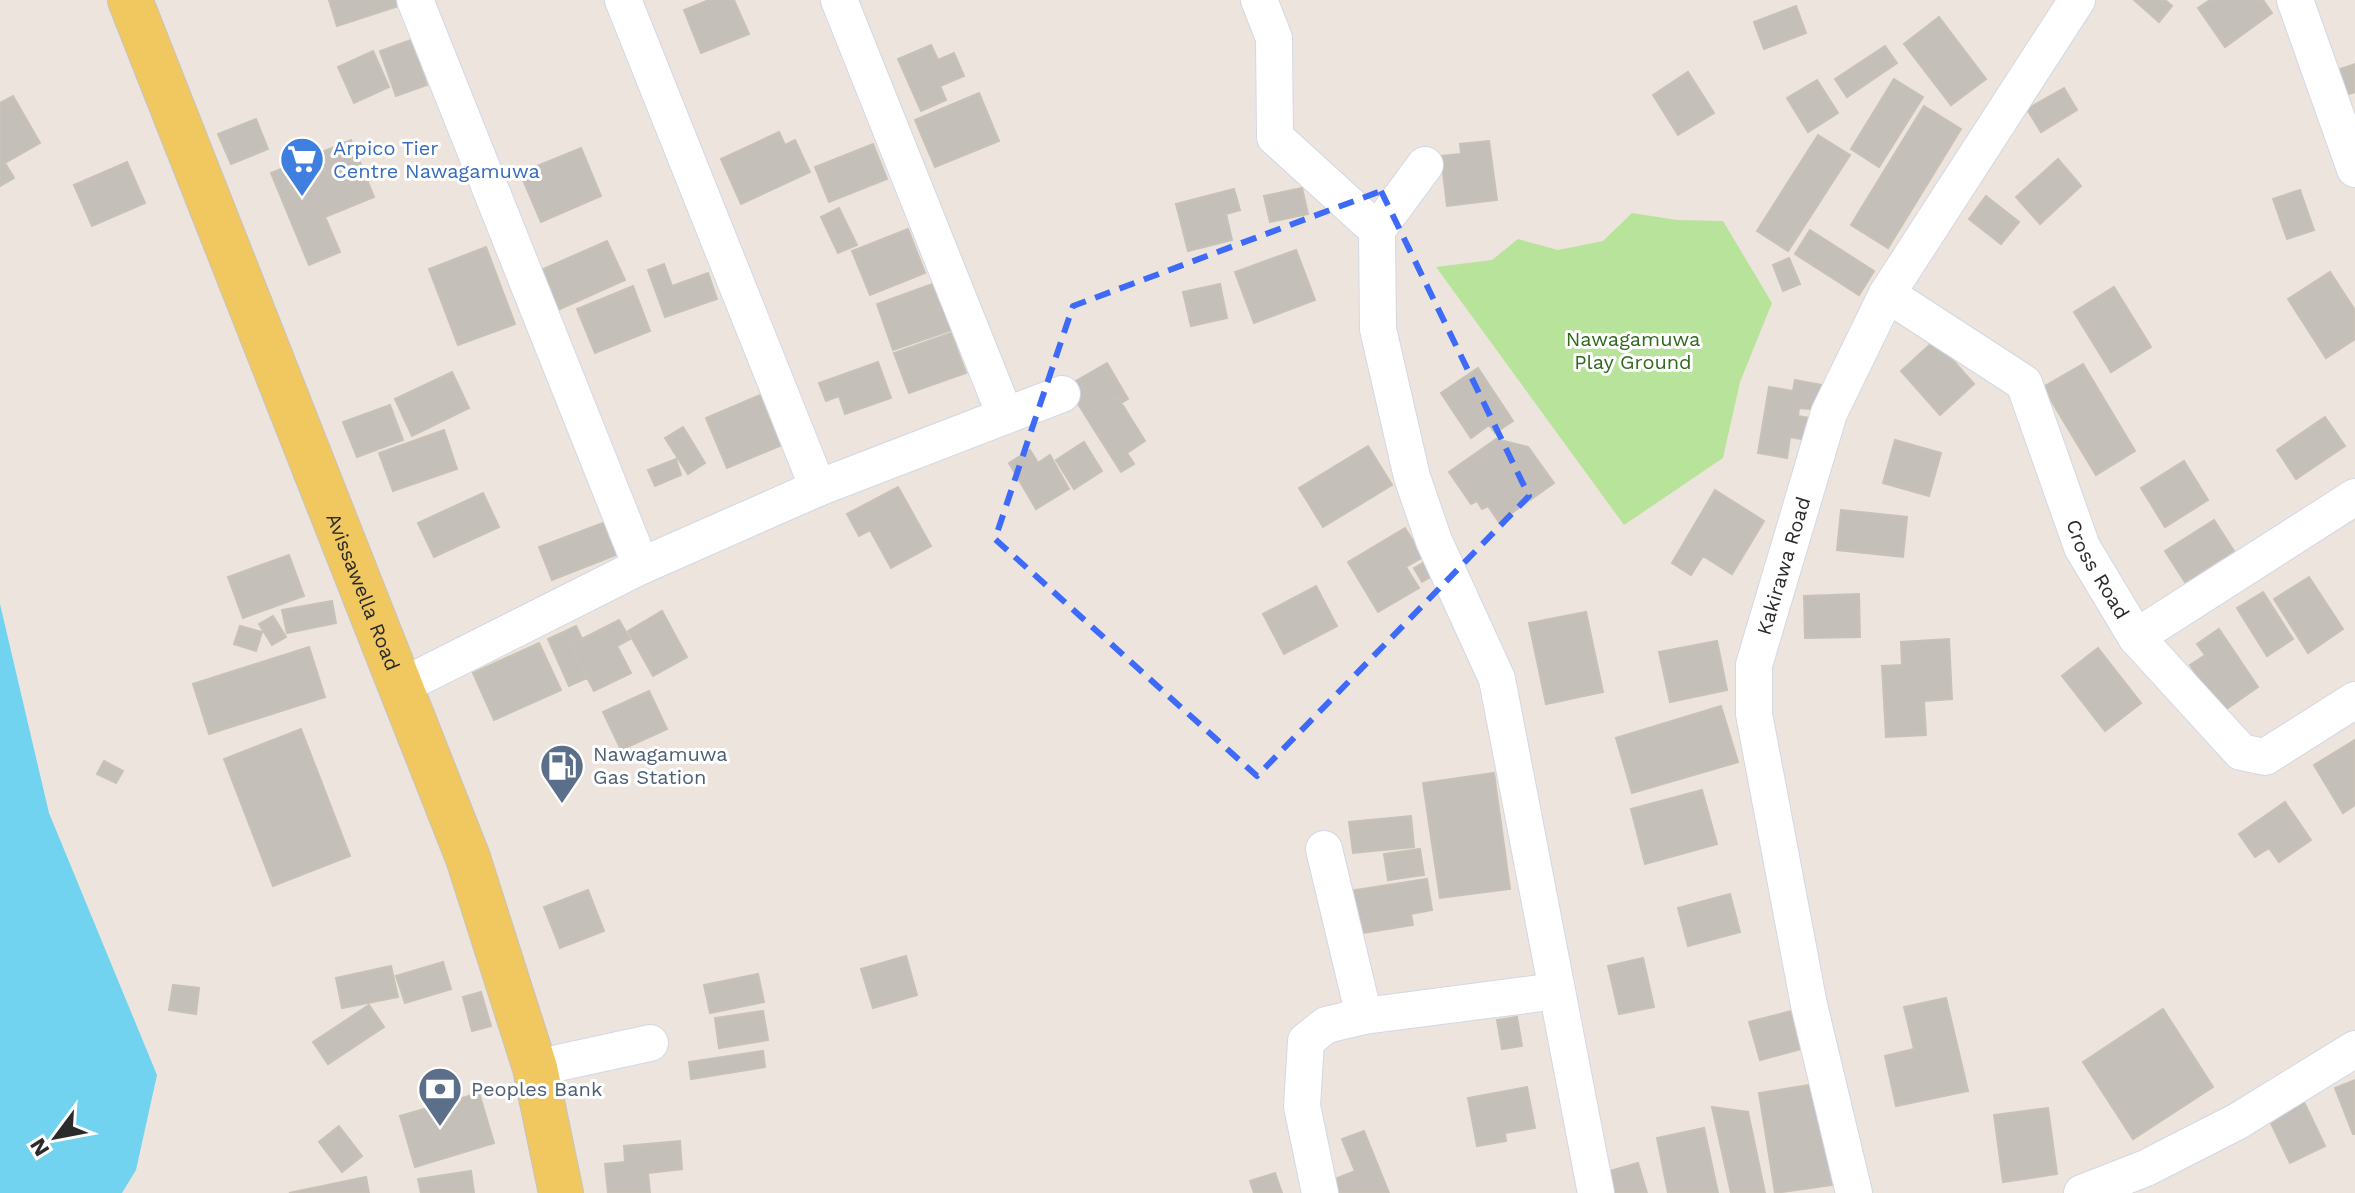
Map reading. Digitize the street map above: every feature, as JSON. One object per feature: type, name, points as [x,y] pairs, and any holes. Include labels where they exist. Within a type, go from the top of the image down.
[{"type":"main road","name":"Avissawella Road","points":[[136,2],[468,858],[535,1068],[561,1193]]},
{"type":"street","points":[[415,0],[641,566]]},
{"type":"street","points":[[623,0],[818,488]]},
{"type":"street","points":[[839,0],[1005,415]]},
{"type":"street","points":[[1259,0],[1274,38],[1275,137],[1377,230]]},
{"type":"street","name":"Kakirawa Road","points":[[1854,1193],[1809,1005],[1756,729],[1754,665],[1829,413],[1887,294],[2077,0]]},
{"type":"street","points":[[2295,0],[2355,169]]},
{"type":"street","points":[[1425,165],[1377,230],[1378,329],[1412,477],[1434,541],[1497,679],[1596,1193]]},
{"type":"street","name":"Cross Road","points":[[1887,294],[2024,383],[2082,547],[2136,637],[2241,752],[2265,757],[2355,700]]},
{"type":"street","points":[[400,687],[641,566],[818,488],[1062,394]]},
{"type":"street","points":[[2136,637],[2355,497]]},
{"type":"street","points":[[1324,849],[1364,1016]]},
{"type":"street","points":[[1320,1193],[1302,1106],[1306,1041],[1326,1025],[1364,1016],[1557,991]]},
{"type":"street","points":[[535,1068],[650,1043]]},
{"type":"street","points":[[2082,1193],[2146,1168],[2238,1121],[2355,1049]]},
{"type":"highlighted area","points":[[1381,191],[1529,496],[1257,776],[995,539],[1073,306]]},
{"type":"green space","name":"Nawagamuwa Play Ground","points":[[1632,213],[1677,220],[1723,221],[1772,303],[1740,382],[1723,458],[1624,525],[1436,267],[1492,260],[1518,239],[1558,250],[1603,241]]},
{"type":"water","points":[[0,604],[49,813],[157,1075],[136,1170],[122,1193],[0,1193]]},
{"type":"building","points":[[329,0],[400,0],[402,5],[337,26]]},
{"type":"building","points":[[709,0],[734,0],[749,34],[701,53],[684,10]]},
{"type":"building","points":[[2134,0],[2165,0],[2172,6],[2159,22]]},
{"type":"building","points":[[2210,0],[2263,0],[2272,13],[2225,47],[2198,8]]},
{"type":"building","points":[[1796,6],[1806,33],[1764,49],[1754,22]]},
{"type":"building","points":[[1939,17],[1986,79],[1951,105],[1904,44]]},
{"type":"building","points":[[411,40],[427,85],[396,96],[380,51]]},
{"type":"building","points":[[931,45],[938,60],[954,53],[964,76],[940,86],[946,100],[921,111],[898,59]]},
{"type":"building","points":[[1885,46],[1897,63],[1847,97],[1835,79]]},
{"type":"building","points":[[373,51],[389,87],[354,103],[338,67]]},
{"type":"building","points":[[2355,64],[2355,92],[2346,95],[2337,70]]},
{"type":"building","points":[[1688,72],[1714,113],[1678,135],[1653,95]]},
{"type":"building","points":[[1894,79],[1923,97],[1879,167],[1851,149]]},
{"type":"building","points":[[1817,80],[1838,113],[1808,132],[1787,98]]},
{"type":"building","points":[[2064,88],[2077,110],[2041,132],[2027,109]]},
{"type":"building","points":[[979,93],[999,141],[935,167],[915,120]]},
{"type":"building","points":[[13,96],[40,143],[5,163],[14,178],[0,186],[0,103]]},
{"type":"building","points":[[1924,106],[1961,129],[1888,248],[1851,225]]},
{"type":"building","points":[[256,119],[268,149],[231,164],[218,134]]},
{"type":"building","points":[[779,132],[785,145],[795,140],[810,172],[741,204],[721,159]]},
{"type":"building","points":[[1818,135],[1850,155],[1788,251],[1757,231]]},
{"type":"building","points":[[351,140],[374,197],[325,217],[340,252],[309,265],[271,173]]},
{"type":"building","points":[[1489,141],[1497,200],[1447,206],[1441,156],[1461,154],[1460,144]]},
{"type":"building","points":[[873,144],[887,179],[829,202],[815,167]]},
{"type":"building","points":[[581,148],[601,196],[541,222],[520,173]]},
{"type":"building","points":[[2058,159],[2081,186],[2040,224],[2016,197]]},
{"type":"building","points":[[127,162],[145,203],[92,226],[74,185]]},
{"type":"building","points":[[1302,188],[1308,214],[1270,222],[1264,196]]},
{"type":"building","points":[[1234,189],[1240,210],[1226,214],[1232,240],[1188,251],[1176,204]]},
{"type":"building","points":[[2300,190],[2314,230],[2287,239],[2273,199]]},
{"type":"building","points":[[1986,196],[2019,222],[2001,244],[1969,219]]},
{"type":"building","points":[[839,208],[857,245],[838,253],[821,217]]},
{"type":"building","points":[[908,229],[925,273],[870,295],[852,251]]},
{"type":"building","points":[[1810,230],[1874,271],[1859,295],[1795,254]]},
{"type":"building","points":[[607,241],[625,280],[558,310],[541,270]]},
{"type":"building","points":[[486,247],[515,324],[458,345],[429,269]]},
{"type":"building","points":[[1296,250],[1315,300],[1254,323],[1235,272]]},
{"type":"building","points":[[1789,258],[1800,284],[1783,291],[1773,265]]},
{"type":"building","points":[[664,264],[672,286],[708,273],[717,299],[665,317],[648,270]]},
{"type":"building","points":[[2330,272],[2355,310],[2355,339],[2326,358],[2288,299]]},
{"type":"building","points":[[935,283],[952,330],[893,350],[877,304]]},
{"type":"building","points":[[1220,284],[1227,318],[1191,326],[1183,292]]},
{"type":"building","points":[[633,286],[650,331],[595,353],[577,309]]},
{"type":"building","points":[[2114,287],[2151,347],[2111,372],[2074,312]]},
{"type":"building","points":[[951,333],[966,373],[909,393],[894,353]]},
{"type":"building","points":[[1935,340],[1974,384],[1940,415],[1901,371]]},
{"type":"building","points":[[878,362],[891,398],[845,414],[839,396],[826,401],[819,383]]},
{"type":"building","points":[[1107,363],[1128,399],[1121,403],[1117,396],[1085,415],[1067,386]]},
{"type":"building","points":[[2083,364],[2135,451],[2096,475],[2043,387]]},
{"type":"building","points":[[1478,368],[1513,421],[1495,433],[1489,425],[1471,438],[1441,393]]},
{"type":"building","points":[[452,372],[469,408],[412,436],[395,399]]},
{"type":"building","points":[[1795,380],[1822,385],[1818,410],[1799,408],[1798,416],[1816,419],[1813,441],[1790,437],[1787,458],[1758,453],[1769,387],[1793,391]]},
{"type":"building","points":[[760,395],[782,445],[727,468],[706,418]]},
{"type":"building","points":[[1117,396],[1145,441],[1127,453],[1134,464],[1121,472],[1085,415]]},
{"type":"building","points":[[390,405],[403,440],[357,457],[343,422]]},
{"type":"building","points":[[2325,417],[2345,446],[2296,479],[2277,450]]},
{"type":"building","points":[[683,427],[705,463],[688,474],[665,438]]},
{"type":"building","points":[[444,430],[457,469],[393,491],[379,453]]},
{"type":"building","points":[[1496,439],[1528,447],[1554,483],[1499,522],[1488,506],[1482,509],[1477,501],[1471,504],[1449,472]]},
{"type":"building","points":[[1895,440],[1941,453],[1929,496],[1883,483]]},
{"type":"building","points":[[1084,442],[1102,471],[1074,489],[1056,460]]},
{"type":"building","points":[[1368,446],[1392,485],[1323,527],[1299,488]]},
{"type":"building","points":[[1030,450],[1038,463],[1050,455],[1069,489],[1036,509],[1009,463]]},
{"type":"building","points":[[676,459],[681,475],[655,486],[648,470]]},
{"type":"building","points":[[2184,461],[2208,500],[2165,527],[2141,488]]},
{"type":"building","points":[[898,487],[931,546],[891,568],[870,530],[859,536],[847,514]]},
{"type":"building","points":[[1715,490],[1764,521],[1732,574],[1703,556],[1691,575],[1672,563]]},
{"type":"building","points":[[483,493],[499,527],[434,557],[418,523]]},
{"type":"building","points":[[1841,510],[1907,517],[1903,557],[1837,550]]},
{"type":"building","points":[[2214,520],[2234,551],[2185,582],[2165,551]]},
{"type":"building","points":[[608,521],[621,553],[552,580],[539,547]]},
{"type":"building","points":[[1405,528],[1423,557],[1406,567],[1419,588],[1378,612],[1348,562]]},
{"type":"building","points":[[289,555],[304,596],[243,618],[228,577]]},
{"type":"building","points":[[1428,560],[1436,574],[1422,582],[1414,568]]},
{"type":"building","points":[[2309,577],[2343,629],[2308,653],[2274,599]]},
{"type":"building","points":[[1316,586],[1337,626],[1284,654],[1263,614]]},
{"type":"building","points":[[2263,592],[2293,639],[2267,656],[2237,608]]},
{"type":"building","points":[[1859,594],[1860,637],[1805,638],[1804,596]]},
{"type":"building","points":[[332,601],[336,623],[287,633],[282,610]]},
{"type":"building","points":[[662,611],[687,657],[653,676],[628,631]]},
{"type":"building","points":[[1586,612],[1603,692],[1546,704],[1529,623]]},
{"type":"building","points":[[273,616],[286,637],[272,645],[259,624]]},
{"type":"building","points":[[619,620],[630,639],[617,646],[631,673],[594,691],[570,645]]},
{"type":"building","points":[[240,626],[262,632],[256,651],[234,644]]},
{"type":"building","points":[[576,626],[582,639],[570,645],[587,678],[569,686],[548,639]]},
{"type":"building","points":[[2219,629],[2258,687],[2222,712],[2190,665],[2205,655],[2197,644]]},
{"type":"building","points":[[1949,639],[1952,699],[1924,701],[1926,735],[1886,737],[1882,666],[1902,665],[1901,642]]},
{"type":"building","points":[[1717,641],[1727,690],[1670,702],[1659,652]]},
{"type":"building","points":[[539,643],[561,690],[494,720],[473,673]]},
{"type":"building","points":[[309,647],[325,697],[209,734],[193,684]]},
{"type":"building","points":[[2098,648],[2141,703],[2105,731],[2062,676]]},
{"type":"building","points":[[649,691],[667,729],[621,750],[603,712]]},
{"type":"building","points":[[1721,706],[1738,762],[1632,793],[1616,738]]},
{"type":"building","points":[[301,729],[350,856],[273,886],[224,759]]},
{"type":"building","points":[[2355,740],[2355,805],[2343,813],[2314,765]]},
{"type":"building","points":[[104,761],[123,771],[116,783],[97,774]]},
{"type":"building","points":[[1494,773],[1510,889],[1440,898],[1423,783]]},
{"type":"building","points":[[1702,790],[1717,844],[1645,864],[1631,809]]},
{"type":"building","points":[[2285,802],[2311,840],[2279,862],[2269,848],[2255,857],[2239,834]]},
{"type":"building","points":[[1411,816],[1414,847],[1353,853],[1349,822]]},
{"type":"building","points":[[1420,849],[1424,875],[1388,880],[1384,854]]},
{"type":"building","points":[[1427,879],[1432,910],[1411,914],[1413,925],[1356,934],[1349,891]]},
{"type":"building","points":[[588,890],[604,931],[560,948],[544,907]]},
{"type":"building","points":[[1730,894],[1740,932],[1688,946],[1678,908]]},
{"type":"building","points":[[906,956],[917,995],[873,1008],[861,969]]},
{"type":"building","points":[[1643,958],[1654,1007],[1619,1014],[1608,966]]},
{"type":"building","points":[[443,962],[451,989],[405,1003],[396,976]]},
{"type":"building","points":[[391,966],[398,997],[342,1008],[336,978]]},
{"type":"building","points":[[758,974],[764,1002],[710,1013],[704,985]]},
{"type":"building","points":[[173,985],[199,988],[196,1014],[169,1010]]},
{"type":"building","points":[[481,992],[491,1026],[472,1031],[463,997]]},
{"type":"building","points":[[1946,998],[1968,1091],[1896,1106],[1885,1056],[1914,1049],[1904,1007]]},
{"type":"building","points":[[369,1005],[384,1027],[328,1064],[313,1042]]},
{"type":"building","points":[[2163,1009],[2213,1087],[2133,1139],[2083,1062]]},
{"type":"building","points":[[1795,1010],[1805,1048],[1760,1060],[1749,1022]]},
{"type":"building","points":[[763,1011],[768,1040],[719,1048],[715,1018]]},
{"type":"building","points":[[1517,1017],[1522,1046],[1502,1049],[1497,1020]]},
{"type":"building","points":[[763,1051],[765,1067],[691,1079],[689,1062]]},
{"type":"building","points":[[2355,1080],[2355,1134],[2353,1134],[2335,1088]]},
{"type":"building","points":[[1816,1084],[1832,1185],[1775,1193],[1759,1093]]},
{"type":"building","points":[[1527,1087],[1535,1128],[1505,1133],[1506,1141],[1477,1146],[1468,1098]]},
{"type":"building","points":[[479,1093],[494,1143],[415,1167],[400,1116]]},
{"type":"building","points":[[2303,1100],[2325,1146],[2290,1163],[2268,1117]]},
{"type":"building","points":[[1712,1107],[1748,1112],[1765,1193],[1731,1193]]},
{"type":"building","points":[[2048,1108],[2057,1174],[2003,1182],[1994,1115]]},
{"type":"building","points":[[339,1126],[362,1156],[342,1172],[319,1142]]},
{"type":"building","points":[[1704,1128],[1718,1193],[1668,1193],[1657,1138]]},
{"type":"building","points":[[1364,1131],[1389,1193],[1323,1193],[1320,1185],[1355,1171],[1342,1139]]},
{"type":"building","points":[[680,1141],[682,1169],[648,1173],[650,1193],[608,1193],[605,1164],[625,1162],[624,1146]]},
{"type":"building","points":[[1638,1163],[1647,1193],[1609,1193],[1603,1173]]},
{"type":"building","points":[[471,1171],[474,1193],[421,1193],[418,1179]]},
{"type":"building","points":[[1275,1173],[1282,1193],[1254,1193],[1250,1181]]},
{"type":"building","points":[[366,1177],[369,1193],[289,1193]]},
{"type":"place","name":"Arpico Tier Centre Nawagamuwa","points":[[302,198]]},
{"type":"place","name":"Nawagamuwa Gas Station","points":[[562,805]]},
{"type":"place","name":"Peoples Bank","points":[[440,1128]]}]
